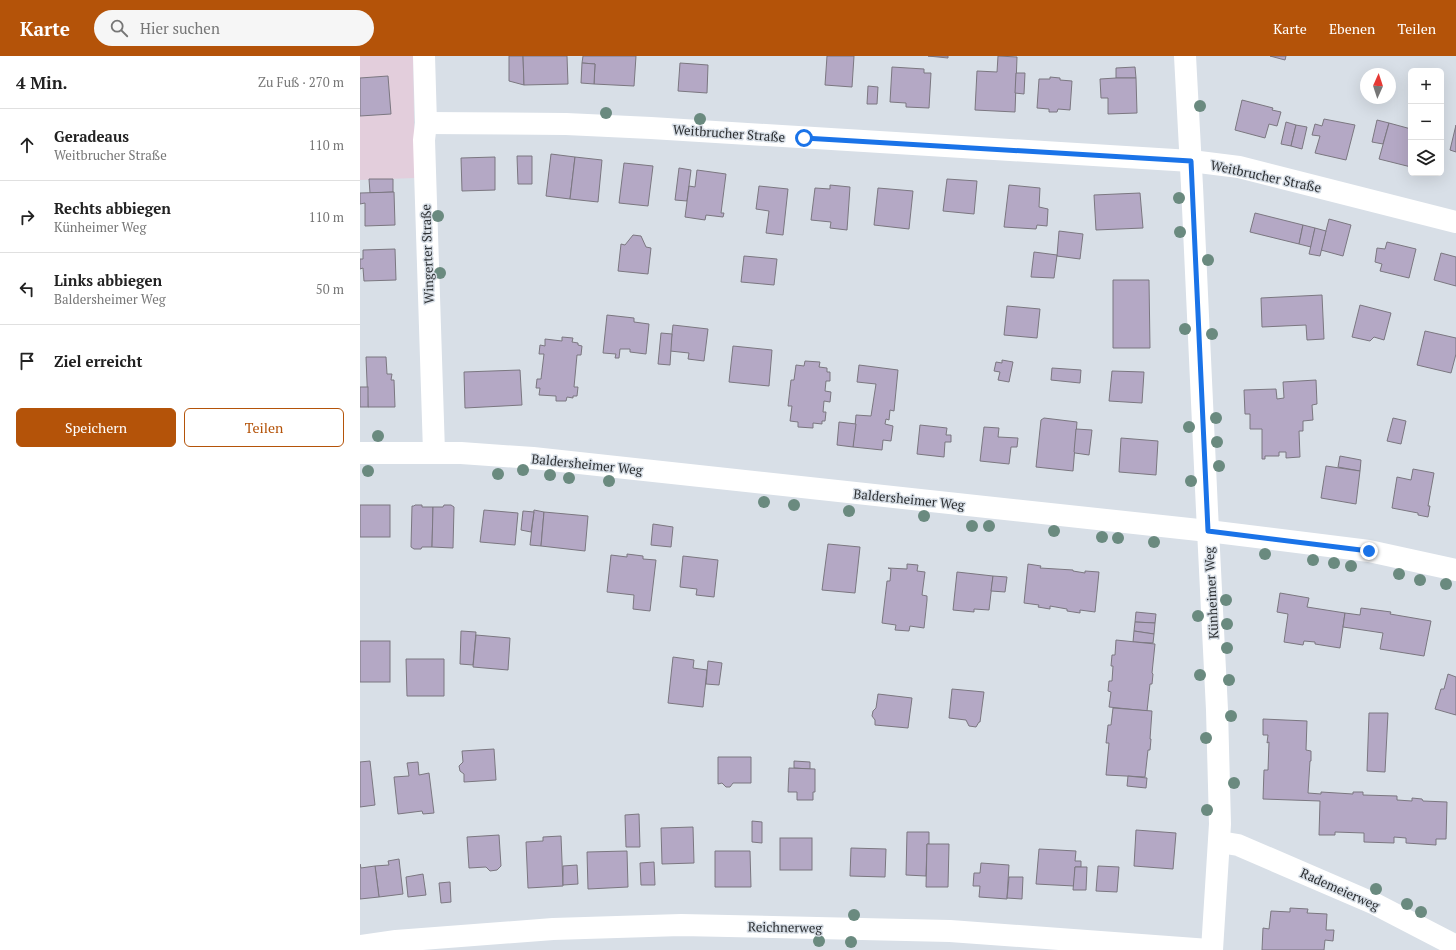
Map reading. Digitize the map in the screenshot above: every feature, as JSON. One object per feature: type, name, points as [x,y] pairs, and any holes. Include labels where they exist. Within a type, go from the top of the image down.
[{"type":"street","name":"Wingerter Straße","points":[[424,56],[426,123],[424,140],[434,452]]},
{"type":"street","name":"Künheimer Weg","points":[[1184,56],[1191,161],[1217,710],[1220,842],[1211,950]]},
{"type":"street","name":"Weitbrucher Straße","points":[[426,123],[566,124],[635,127],[1191,161],[1239,167],[1456,222]]},
{"type":"street","name":"Baldersheimer Weg","points":[[360,453],[434,452],[501,455],[1208,531],[1369,551],[1456,570]]},
{"type":"street","name":"Rademeierweg","points":[[1220,842],[1238,845],[1368,901],[1404,918],[1456,946]]},
{"type":"street","name":"Reichnerweg","points":[[360,946],[396,941],[553,929],[681,925],[950,931],[1211,950]]},
{"type":"shaded area","points":[[360,56],[413,56],[415,178],[360,180]]},
{"type":"building","points":[[509,56],[523,56],[524,85],[509,81]]},
{"type":"building","points":[[523,56],[567,56],[568,84],[524,85]]},
{"type":"building","points":[[583,56],[636,56],[634,86],[594,84],[595,64],[582,63]]},
{"type":"building","points":[[827,56],[854,56],[852,87],[825,85]]},
{"type":"building","points":[[928,56],[948,56],[948,58]]},
{"type":"building","points":[[998,56],[1017,57],[1015,112],[975,110],[977,71],[997,72]]},
{"type":"building","points":[[1270,56],[1286,56],[1285,60]]},
{"type":"building","points":[[582,63],[595,64],[594,84],[581,83]]},
{"type":"building","points":[[680,63],[708,65],[707,93],[678,91]]},
{"type":"building","points":[[892,67],[924,69],[924,73],[931,73],[929,108],[906,107],[906,103],[890,102]]},
{"type":"building","points":[[1135,67],[1136,78],[1116,78],[1116,68]]},
{"type":"building","points":[[1016,73],[1025,73],[1024,94],[1015,93]]},
{"type":"building","points":[[388,76],[391,114],[360,116],[360,78]]},
{"type":"building","points":[[1050,77],[1072,81],[1070,110],[1058,109],[1057,112],[1049,112],[1049,109],[1037,108],[1039,79],[1050,79]]},
{"type":"building","points":[[1136,78],[1137,113],[1108,114],[1108,98],[1101,98],[1100,79]]},
{"type":"building","points":[[868,86],[878,87],[877,104],[867,104]]},
{"type":"building","points":[[1242,100],[1273,108],[1272,110],[1281,112],[1277,126],[1269,124],[1265,138],[1235,130]]},
{"type":"building","points":[[1324,119],[1355,125],[1346,160],[1315,153],[1320,136],[1312,135],[1315,124],[1322,126]]},
{"type":"building","points":[[1377,120],[1389,123],[1383,144],[1372,142]]},
{"type":"building","points":[[1286,122],[1296,125],[1291,146],[1281,144]]},
{"type":"building","points":[[1389,123],[1408,128],[1408,166],[1379,159]]},
{"type":"building","points":[[1296,125],[1307,127],[1302,149],[1291,146]]},
{"type":"building","points":[[1456,125],[1456,152],[1450,150]]},
{"type":"building","points":[[551,154],[575,157],[570,199],[546,196]]},
{"type":"building","points":[[517,156],[532,156],[532,184],[518,184]]},
{"type":"building","points":[[495,157],[495,190],[462,191],[461,158]]},
{"type":"building","points":[[575,157],[602,160],[598,202],[570,199]]},
{"type":"building","points":[[624,163],[653,166],[648,206],[619,203]]},
{"type":"building","points":[[679,168],[691,170],[687,201],[675,200]]},
{"type":"building","points":[[697,170],[726,174],[721,213],[724,213],[723,217],[706,215],[705,220],[685,217],[689,186],[695,187]]},
{"type":"building","points":[[369,179],[393,179],[393,192],[370,193]]},
{"type":"building","points":[[947,179],[977,181],[974,214],[943,211]]},
{"type":"building","points":[[830,185],[850,187],[847,230],[830,228],[831,222],[811,220],[815,188],[830,189]]},
{"type":"building","points":[[1009,185],[1040,188],[1039,207],[1048,209],[1047,226],[1037,225],[1036,229],[1004,227]]},
{"type":"building","points":[[759,186],[788,189],[783,235],[766,233],[769,211],[756,209]]},
{"type":"building","points":[[878,188],[913,191],[909,229],[874,225]]},
{"type":"building","points":[[394,192],[395,225],[365,226],[365,203],[360,204],[360,193]]},
{"type":"building","points":[[1140,193],[1143,228],[1096,230],[1094,195]]},
{"type":"building","points":[[1255,213],[1303,225],[1299,244],[1250,232]]},
{"type":"building","points":[[1329,219],[1351,225],[1343,256],[1321,250]]},
{"type":"building","points":[[1303,225],[1315,228],[1311,247],[1299,244]]},
{"type":"building","points":[[1315,228],[1326,231],[1320,256],[1309,254]]},
{"type":"building","points":[[1059,231],[1083,234],[1080,259],[1057,256]]},
{"type":"building","points":[[633,235],[641,236],[646,247],[651,248],[648,274],[618,271],[621,244],[625,245]]},
{"type":"building","points":[[1387,242],[1416,249],[1409,278],[1380,271],[1382,264],[1375,262],[1377,248],[1385,249]]},
{"type":"building","points":[[395,249],[396,280],[364,281],[363,268],[360,269],[360,259],[363,259],[363,250]]},
{"type":"building","points":[[1034,252],[1057,255],[1054,278],[1031,277]]},
{"type":"building","points":[[1441,253],[1456,257],[1456,286],[1434,280]]},
{"type":"building","points":[[744,256],[777,259],[774,285],[741,282]]},
{"type":"building","points":[[1113,280],[1149,280],[1150,348],[1113,348]]},
{"type":"building","points":[[1322,295],[1324,339],[1307,340],[1306,325],[1262,327],[1261,298]]},
{"type":"building","points":[[1360,305],[1391,313],[1384,340],[1374,337],[1370,341],[1352,337]]},
{"type":"building","points":[[1007,306],[1040,309],[1037,338],[1004,335]]},
{"type":"building","points":[[607,315],[634,318],[634,322],[649,324],[646,354],[630,352],[630,349],[620,349],[619,358],[615,358],[616,354],[603,353]]},
{"type":"building","points":[[673,325],[708,329],[704,361],[688,359],[689,353],[670,351]]},
{"type":"building","points":[[1425,331],[1456,338],[1456,354],[1451,373],[1417,365]]},
{"type":"building","points":[[661,333],[672,334],[670,365],[658,364]]},
{"type":"building","points":[[562,337],[573,338],[572,342],[578,343],[578,345],[582,346],[581,355],[577,355],[574,387],[578,387],[577,396],[573,396],[573,398],[567,397],[566,401],[556,401],[556,396],[539,395],[540,388],[536,388],[537,379],[541,379],[544,354],[539,354],[540,345],[545,346],[545,339],[562,341]]},
{"type":"building","points":[[733,346],[772,350],[769,386],[729,382]]},
{"type":"building","points":[[366,357],[386,357],[387,374],[392,374],[391,380],[394,380],[395,407],[368,407]]},
{"type":"building","points":[[1002,360],[1013,362],[1009,382],[998,380],[1000,372],[994,371],[996,362],[1002,363]]},
{"type":"building","points":[[805,361],[820,362],[819,367],[827,368],[827,372],[830,372],[830,381],[826,381],[825,391],[831,392],[830,402],[824,401],[823,412],[826,412],[825,421],[822,421],[822,424],[813,423],[813,428],[798,427],[798,422],[790,421],[792,406],[788,406],[791,380],[794,380],[796,365],[804,366]]},
{"type":"building","points":[[859,365],[898,370],[894,411],[890,410],[889,420],[886,419],[885,424],[893,426],[891,441],[883,440],[882,450],[853,447],[856,415],[871,416],[876,384],[857,382]]},
{"type":"building","points":[[1052,368],[1081,370],[1080,383],[1051,380]]},
{"type":"building","points":[[520,370],[522,405],[465,408],[464,372]]},
{"type":"building","points":[[1112,371],[1144,372],[1142,403],[1109,401]]},
{"type":"building","points":[[1316,380],[1317,404],[1312,405],[1313,420],[1303,421],[1303,431],[1299,431],[1300,457],[1286,458],[1286,452],[1279,452],[1279,456],[1265,456],[1265,459],[1262,459],[1262,429],[1250,429],[1250,414],[1245,414],[1244,390],[1276,389],[1277,399],[1284,398],[1283,382]]},
{"type":"building","points":[[360,387],[368,387],[368,407],[360,407]]},
{"type":"building","points":[[1044,418],[1077,422],[1073,471],[1036,467],[1041,420]]},
{"type":"building","points":[[1393,418],[1406,421],[1401,444],[1387,441]]},
{"type":"building","points":[[839,422],[856,424],[853,447],[837,445]]},
{"type":"building","points":[[920,425],[947,428],[946,435],[951,435],[951,442],[945,442],[944,457],[917,454]]},
{"type":"building","points":[[984,427],[999,428],[998,437],[1018,438],[1017,447],[1011,447],[1009,464],[980,461]]},
{"type":"building","points":[[1076,429],[1092,430],[1089,455],[1074,452]]},
{"type":"building","points":[[1121,438],[1158,441],[1156,475],[1119,472]]},
{"type":"building","points":[[1340,456],[1361,460],[1360,471],[1338,467]]},
{"type":"building","points":[[1326,466],[1360,471],[1356,504],[1321,498]]},
{"type":"building","points":[[1413,469],[1434,473],[1428,506],[1430,506],[1428,517],[1418,515],[1418,513],[1392,508],[1397,477],[1411,480]]},
{"type":"building","points":[[360,505],[390,505],[390,537],[360,537]]},
{"type":"building","points":[[422,505],[422,507],[433,507],[432,547],[414,549],[411,547],[412,506]]},
{"type":"building","points":[[444,505],[451,505],[454,507],[453,548],[432,547],[433,507],[443,507]]},
{"type":"building","points":[[484,510],[518,513],[515,545],[480,542]]},
{"type":"building","points":[[534,510],[544,512],[541,546],[530,545]]},
{"type":"building","points":[[523,511],[534,512],[531,532],[521,530]]},
{"type":"building","points":[[544,512],[588,516],[585,551],[541,546]]},
{"type":"building","points":[[653,524],[673,527],[671,547],[651,545]]},
{"type":"building","points":[[828,544],[860,547],[855,593],[822,590]]},
{"type":"building","points":[[627,554],[643,556],[643,559],[656,560],[650,611],[633,609],[634,595],[607,592],[611,555],[627,557]]},
{"type":"building","points":[[683,556],[718,560],[714,597],[696,595],[697,589],[680,587]]},
{"type":"building","points":[[907,564],[918,565],[917,571],[925,572],[922,595],[927,596],[924,628],[910,626],[909,631],[895,630],[896,625],[882,623],[887,581],[890,581],[891,569],[888,568],[907,569]]},
{"type":"building","points":[[1028,564],[1041,566],[1040,568],[1073,570],[1085,573],[1085,571],[1099,572],[1095,612],[1080,610],[1080,613],[1067,611],[1067,609],[1050,606],[1050,609],[1038,607],[1039,605],[1024,603]]},
{"type":"building","points":[[957,572],[993,576],[989,610],[974,609],[974,612],[953,610]]},
{"type":"building","points":[[993,576],[1007,577],[1005,592],[991,591]]},
{"type":"building","points":[[1280,593],[1309,598],[1307,607],[1345,613],[1340,648],[1315,644],[1315,642],[1304,641],[1303,645],[1284,642],[1288,614],[1277,612]]},
{"type":"building","points":[[1361,608],[1391,612],[1390,614],[1431,621],[1424,656],[1380,649],[1383,633],[1343,627],[1345,613],[1360,615]]},
{"type":"building","points":[[1136,612],[1156,614],[1155,623],[1135,622]]},
{"type":"building","points":[[1135,622],[1155,623],[1154,634],[1134,631]]},
{"type":"building","points":[[461,631],[476,632],[473,665],[460,664]]},
{"type":"building","points":[[1134,631],[1154,634],[1153,643],[1133,642]]},
{"type":"building","points":[[476,635],[510,638],[508,670],[473,667]]},
{"type":"building","points":[[1116,640],[1155,644],[1152,684],[1150,684],[1147,711],[1109,707],[1111,692],[1108,691],[1109,681],[1112,681],[1112,655],[1115,655]]},
{"type":"building","points":[[360,641],[390,641],[390,682],[360,682]]},
{"type":"building","points":[[673,657],[694,660],[693,668],[707,670],[703,707],[668,703]]},
{"type":"building","points":[[406,659],[444,659],[444,696],[407,696]]},
{"type":"building","points":[[708,661],[722,663],[719,685],[706,684]]},
{"type":"building","points":[[1448,674],[1456,677],[1456,715],[1435,709],[1441,689],[1444,689]]},
{"type":"building","points":[[952,689],[984,692],[980,722],[976,727],[969,726],[966,720],[949,718]]},
{"type":"building","points":[[878,694],[912,698],[908,728],[875,725],[875,720],[872,716],[873,711],[876,708]]},
{"type":"building","points":[[1113,708],[1152,711],[1150,750],[1148,750],[1145,777],[1106,775],[1109,743],[1106,743],[1108,725],[1111,725]]},
{"type":"building","points":[[1369,713],[1388,713],[1385,772],[1367,771]]},
{"type":"building","points":[[1263,719],[1307,721],[1306,750],[1311,751],[1308,793],[1321,794],[1321,792],[1353,794],[1353,792],[1363,792],[1363,795],[1397,796],[1397,800],[1412,801],[1412,798],[1422,799],[1423,801],[1447,802],[1446,839],[1436,839],[1436,845],[1406,843],[1406,838],[1394,837],[1394,843],[1364,842],[1364,833],[1335,832],[1335,835],[1319,835],[1320,801],[1263,799],[1264,770],[1268,770],[1269,742],[1267,743],[1268,735],[1263,735]]},
{"type":"building","points":[[494,749],[496,780],[464,782],[464,774],[460,771],[459,766],[463,762],[462,751]]},
{"type":"building","points":[[718,757],[751,757],[751,783],[733,783],[730,787],[726,787],[722,783],[718,784]]},
{"type":"building","points":[[370,761],[375,805],[360,807],[360,762]]},
{"type":"building","points":[[794,761],[810,762],[810,769],[794,768]]},
{"type":"building","points":[[418,762],[419,775],[429,773],[434,813],[423,814],[422,811],[398,814],[394,777],[409,776],[407,763]]},
{"type":"building","points":[[789,768],[815,769],[815,792],[813,792],[813,800],[797,800],[797,792],[788,792]]},
{"type":"building","points":[[1128,776],[1147,778],[1146,788],[1127,786]]},
{"type":"building","points":[[639,814],[640,847],[626,847],[625,815]]},
{"type":"building","points":[[752,821],[762,822],[762,843],[752,842]]},
{"type":"building","points":[[693,827],[694,863],[662,864],[661,828]]},
{"type":"building","points":[[1136,830],[1176,833],[1173,869],[1134,866]]},
{"type":"building","points":[[907,832],[929,832],[926,876],[906,875]]},
{"type":"building","points":[[499,835],[501,866],[497,870],[490,871],[486,867],[469,868],[467,837]]},
{"type":"building","points":[[561,836],[563,886],[528,888],[526,842],[543,841],[543,837]]},
{"type":"building","points":[[780,838],[812,838],[812,870],[780,870]]},
{"type":"building","points":[[927,844],[949,844],[948,887],[926,887]]},
{"type":"building","points":[[851,848],[886,849],[885,877],[850,876]]},
{"type":"building","points":[[1039,849],[1076,851],[1075,861],[1081,861],[1081,867],[1075,867],[1074,886],[1036,884]]},
{"type":"building","points":[[627,851],[628,887],[588,889],[587,852]]},
{"type":"building","points":[[715,851],[750,851],[751,887],[715,887]]},
{"type":"building","points":[[399,859],[403,894],[379,897],[375,866],[389,865],[388,861]]},
{"type":"building","points":[[654,862],[655,885],[641,885],[640,863]]},
{"type":"building","points":[[981,863],[1009,865],[1007,899],[979,897],[980,886],[973,886],[974,873],[980,873]]},
{"type":"building","points":[[360,864],[361,868],[375,866],[379,897],[360,899]]},
{"type":"building","points":[[577,865],[578,884],[563,885],[563,866]]},
{"type":"building","points":[[1098,866],[1119,867],[1117,892],[1096,891]]},
{"type":"building","points":[[1075,867],[1087,867],[1086,890],[1073,890]]},
{"type":"building","points":[[423,874],[426,895],[408,897],[406,877]]},
{"type":"building","points":[[1009,877],[1023,877],[1022,899],[1007,898]]},
{"type":"building","points":[[450,882],[451,902],[441,903],[439,883]]},
{"type":"building","points":[[1290,908],[1308,909],[1307,913],[1327,914],[1326,930],[1334,930],[1333,941],[1325,940],[1324,950],[1262,950],[1263,928],[1269,929],[1271,911],[1290,912]]},
{"type":"route","points":[[804,138],[1191,161],[1208,531],[1369,551]]}]
